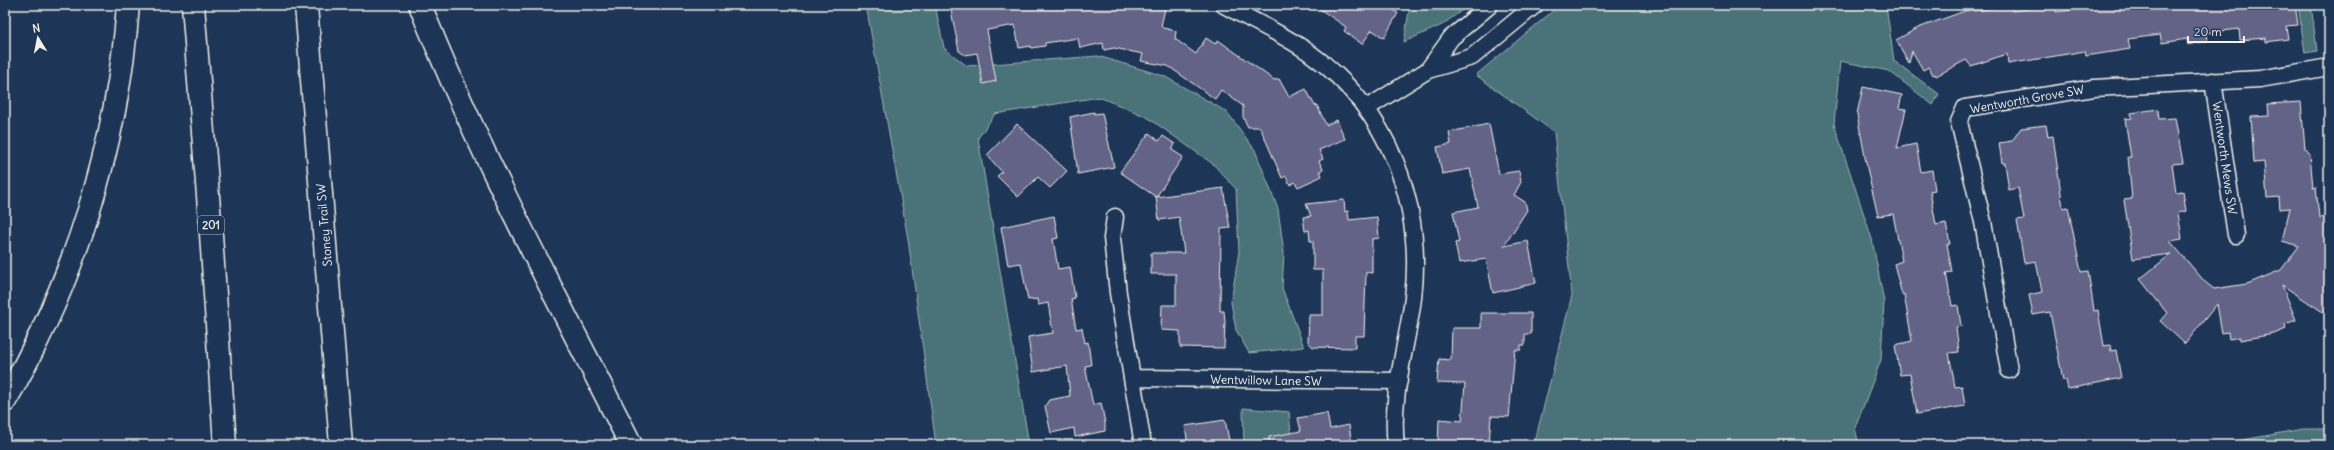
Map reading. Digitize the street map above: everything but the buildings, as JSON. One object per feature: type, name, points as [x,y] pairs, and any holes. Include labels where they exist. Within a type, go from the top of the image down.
[{"type":"highway","points":[[5,401],[45,323],[68,271],[88,214],[118,88],[128,5]]},
{"type":"highway","name":"201","points":[[193,5],[212,234],[225,445]]},
{"type":"highway","name":"Stoney Trail SW","points":[[306,5],[341,445]]},
{"type":"highway","points":[[420,5],[443,63],[475,132],[631,445]]},
{"type":"highway","points":[[338,393],[351,445]]},
{"type":"street","points":[[1224,5],[1311,53],[1340,77],[1368,108],[1391,147],[1407,196],[1412,233],[1415,284],[1410,325],[1395,409],[1396,445]]},
{"type":"street","points":[[1428,70],[1450,38],[1490,5]]},
{"type":"street","points":[[1368,108],[1428,70],[1472,57],[1535,5]]},
{"type":"street","name":"Wentworth Grove SW","points":[[2009,370],[1983,222],[1959,122],[1965,108],[2094,88],[2260,79],[2329,67]]},
{"type":"street","name":"Wentworth Mews SW","points":[[2213,81],[2236,235]]},
{"type":"street","points":[[1115,217],[1112,238],[1118,293],[1134,378],[1144,445]]},
{"type":"street","name":"Wentwillow Lane SW","points":[[1134,378],[1399,381]]},
{"type":"green space","points":[[866,5],[935,5],[944,48],[967,66],[1098,56],[1164,76],[1227,112],[1255,150],[1278,209],[1284,253],[1282,288],[1304,347],[1249,353],[1236,330],[1231,302],[1239,251],[1236,189],[1213,164],[1147,117],[1099,97],[995,114],[978,138],[1029,445],[936,445],[908,239]]},
{"type":"green space","points":[[1410,5],[1469,5],[1442,25],[1404,42]]},
{"type":"green space","points":[[1560,5],[1886,5],[1894,61],[1939,94],[1933,105],[1889,71],[1840,61],[1834,124],[1872,239],[1884,302],[1881,360],[1855,428],[1859,445],[1534,445],[1572,295],[1554,132],[1476,75]]},
{"type":"green space","points":[[2298,5],[2311,5],[2317,51],[2305,53]]},
{"type":"green space","points":[[1243,408],[1289,412],[1292,445],[1244,445]]},
{"type":"green space","points":[[2303,429],[2329,429],[2329,445],[2216,445]]}]
